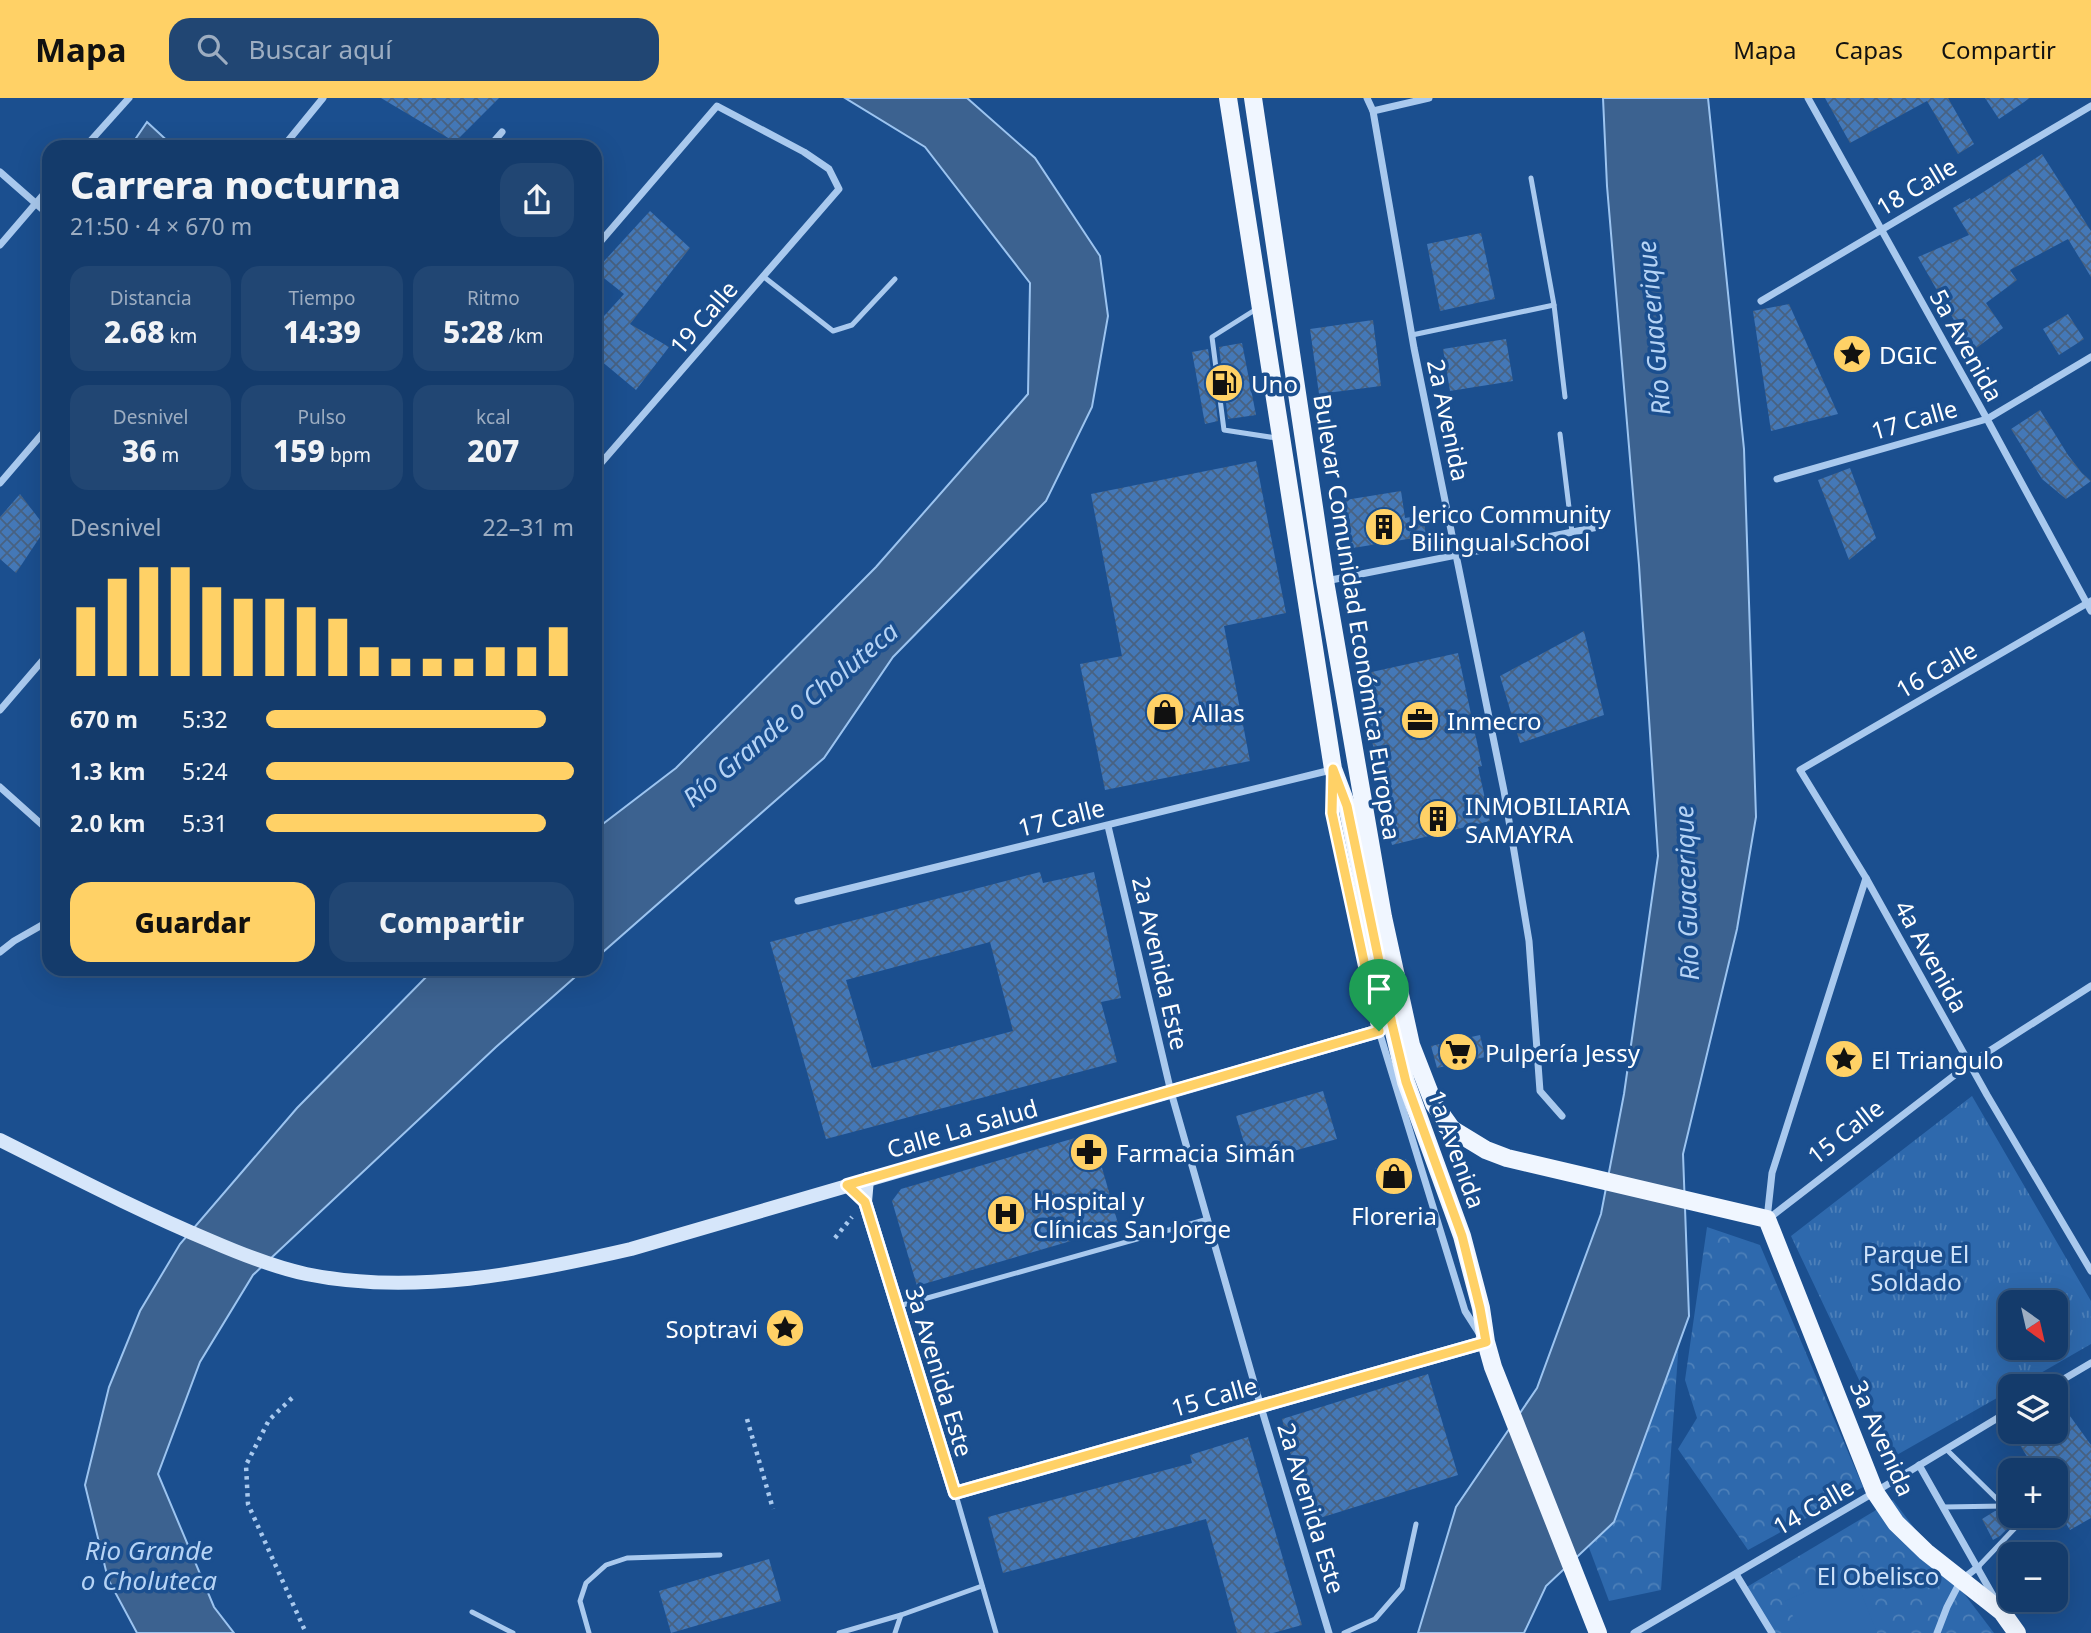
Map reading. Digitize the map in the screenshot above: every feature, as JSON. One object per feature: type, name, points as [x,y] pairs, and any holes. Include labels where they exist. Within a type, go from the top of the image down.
[{"type":"main road","name":"Bulevar Comunidad Económica Europea","points":[[1228,98],[1333,769]]},
{"type":"main road","name":"Bulevar Comunidad Económica Europea","points":[[1253,98],[1325,581],[1383,917],[1411,1045],[1434,1104],[1454,1132]]},
{"type":"main road","name":"1a Avenida","points":[[1333,769],[1347,806],[1406,1082],[1452,1204],[1493,1367],[1597,1630]]},
{"type":"main road","points":[[1379,1031],[1392,1035],[1399,1044],[1417,1098],[1426,1111],[1454,1132],[1486,1150],[1507,1158],[1768,1219]]},
{"type":"main road","name":"Calle La Salud","points":[[0,1140],[172,1225],[253,1258],[304,1274],[351,1281],[416,1282],[478,1278],[556,1266],[631,1249],[1379,1031]]},
{"type":"main road","name":"3a Avenida Este","points":[[867,1179],[865,1202],[955,1493]]},
{"type":"main road","points":[[847,1185],[865,1202]]},
{"type":"main road","name":"3a Avenida","points":[[1768,1219],[1875,1492],[1896,1524],[1926,1552],[1998,1609]]},
{"type":"main road","name":"15 Calle","points":[[955,1493],[1486,1342]]},
{"type":"main road","name":"3a Avenida","points":[[2002,1612],[2017,1633]]},
{"type":"street","points":[[91,140],[129,98]]},
{"type":"street","points":[[289,140],[323,98]]},
{"type":"street","name":"2a Avenida","points":[[1367,98],[1373,111],[1412,335],[1504,791],[1529,941],[1540,1091],[1562,1116]]},
{"type":"street","points":[[1373,111],[1429,98]]},
{"type":"street","name":"5a Avenida","points":[[1808,98],[2089,602],[2091,611]]},
{"type":"street","name":"19 Calle","points":[[602,240],[717,106],[804,152],[829,169],[839,189],[602,462]]},
{"type":"street","name":"18 Calle","points":[[1761,301],[2091,106]]},
{"type":"street","points":[[495,140],[502,132]]},
{"type":"street","points":[[0,172],[42,209]]},
{"type":"street","points":[[0,245],[42,196]]},
{"type":"street","name":"17 Calle","points":[[1777,479],[1987,419],[2091,357]]},
{"type":"street","points":[[0,483],[42,434]]},
{"type":"street","points":[[1325,581],[1598,527]]},
{"type":"street","name":"16 Calle","points":[[1800,770],[2089,602]]},
{"type":"street","points":[[0,710],[42,661]]},
{"type":"street","name":"17 Calle","points":[[797,901],[1333,769]]},
{"type":"street","name":"Bulevar Comunidad Económica Europea","points":[[1333,769],[1332,813],[1379,1031]]},
{"type":"street","name":"4a Avenida","points":[[1800,770],[1866,878],[1969,1064],[2091,1271]]},
{"type":"street","points":[[0,787],[42,825]]},
{"type":"street","name":"2a Avenida Este","points":[[1108,826],[1171,1092],[1329,1633]]},
{"type":"street","name":"3a Avenida","points":[[1768,1219],[1772,1173],[1866,878]]},
{"type":"street","points":[[0,952],[42,925]]},
{"type":"street","name":"15 Calle","points":[[1768,1219],[1969,1064],[2091,986]]},
{"type":"street","name":"1a Avenida","points":[[1379,1031],[1465,1311],[1486,1342]]},
{"type":"street","points":[[2068,1377],[2091,1363]]},
{"type":"street","name":"14 Calle","points":[[1634,1633],[1998,1418]]},
{"type":"street","points":[[1919,1465],[1998,1604]]},
{"type":"street","points":[[1937,1633],[1961,1580],[1978,1567]]},
{"type":"street","points":[[1736,1574],[1772,1633]]},
{"type":"lane","points":[[1531,178],[1554,305],[1565,397]]},
{"type":"lane","points":[[764,277],[832,331],[852,325],[895,279]]},
{"type":"lane","points":[[1412,335],[1554,305]]},
{"type":"lane","points":[[1260,307],[1212,337],[1224,430],[1281,439]]},
{"type":"lane","points":[[1560,434],[1572,532]]},
{"type":"lane","points":[[896,1307],[1208,1219]]},
{"type":"lane","points":[[1944,1507],[2004,1506],[1946,1449]]},
{"type":"lane","name":"3a Avenida Este","points":[[955,1493],[996,1633]]},
{"type":"lane","points":[[1344,1633],[1376,1619],[1402,1588],[1416,1524]]},
{"type":"lane","points":[[1978,1567],[2015,1528]]},
{"type":"lane","points":[[589,1633],[580,1601],[586,1583],[606,1565],[627,1558],[720,1555]]},
{"type":"lane","points":[[839,1633],[901,1615],[982,1586]]},
{"type":"lane","points":[[472,1612],[513,1633]]},
{"type":"lane","points":[[895,1633],[901,1615]]},
{"type":"path","points":[[292,1398],[269,1420],[246,1465],[248,1504],[306,1633]]},
{"type":"path","points":[[747,1419],[773,1509]]},
{"type":"green space","name":"Parque El Soldado","points":[[1972,1096],[2091,1301],[2091,1344],[2068,1357],[2068,1290],[1998,1290],[1998,1360],[2063,1360],[2039,1374],[1998,1374],[1998,1397],[1895,1456],[1791,1236]]},
{"type":"green space","points":[[1707,1227],[1760,1245],[1863,1487],[1748,1550],[1678,1449],[1697,1418],[1685,1380]]},
{"type":"green space","points":[[1686,1244],[1661,1590],[1609,1601],[1573,1505],[1655,1266]]},
{"type":"green space","name":"El Obelisco","points":[[1893,1500],[1994,1633],[1775,1633],[1745,1588]]},
{"type":"green space","points":[[1853,1572],[1877,1633],[1802,1633],[1785,1601]]},
{"type":"water","name":"Río Grande o Choluteca","points":[[845,98],[967,98],[1035,158],[1100,256],[1108,316],[1092,407],[1046,501],[893,657],[824,758],[602,953],[602,825],[676,768],[876,567],[1028,394],[1030,283],[925,147]]},
{"type":"water","name":"Río Guacerique","points":[[1603,98],[1708,98],[1744,449],[1756,817],[1737,929],[1683,1154],[1689,1316],[1614,1522],[1546,1586],[1524,1633],[1418,1633],[1456,1507],[1537,1388],[1601,1214],[1624,1094],[1658,856],[1639,565],[1607,186]]},
{"type":"water","points":[[147,122],[166,140],[135,140]]},
{"type":"water","name":"Rio Grande o Choluteca","points":[[427,976],[576,976],[496,1047],[253,1275],[200,1362],[158,1474],[214,1607],[234,1633],[137,1633],[108,1579],[85,1485],[109,1387],[140,1311],[180,1244],[297,1108]]},
{"type":"building","points":[[381,98],[499,98],[457,140],[452,140]]},
{"type":"building","points":[[1825,98],[1948,98],[1974,144],[1958,154],[1927,101],[1850,143]]},
{"type":"building","points":[[1985,98],[2030,98],[1999,119]]},
{"type":"building","points":[[2042,154],[2091,231],[2091,277],[2068,239],[2010,270],[2017,280],[1986,303],[2003,328],[1971,352],[1918,257],[1969,235],[1953,208],[1970,198],[1971,200]]},
{"type":"building","points":[[650,211],[690,248],[630,324],[669,347],[636,390],[602,362],[602,318],[624,294],[602,277],[602,263]]},
{"type":"building","points":[[1481,233],[1495,299],[1440,311],[1427,244]]},
{"type":"building","points":[[1789,304],[1838,414],[1771,431],[1753,311]]},
{"type":"building","points":[[2068,314],[2084,339],[2059,355],[2043,329]]},
{"type":"building","points":[[1373,320],[1381,386],[1319,394],[1310,329]]},
{"type":"building","points":[[1506,339],[1513,381],[1450,391],[1443,349]]},
{"type":"building","points":[[1242,343],[1256,415],[1228,419],[1219,347]]},
{"type":"building","points":[[1208,349],[1218,421],[1205,424],[1192,352]]},
{"type":"building","points":[[2040,410],[2068,455],[2091,481],[2066,499],[2042,479],[2011,429]]},
{"type":"building","points":[[1256,461],[1286,613],[1224,626],[1250,761],[1105,790],[1080,664],[1122,656],[1091,494]]},
{"type":"building","points":[[1850,468],[1876,538],[1849,560],[1818,480]]},
{"type":"building","name":"Jerico Community Bilingual School","points":[[1401,491],[1405,518],[1423,515],[1426,536],[1347,549],[1339,501]]},
{"type":"building","points":[[20,494],[42,523],[42,534],[16,573],[0,559],[0,517]]},
{"type":"building","points":[[1584,631],[1604,715],[1520,743],[1500,676]]},
{"type":"building","name":"Inmecro","points":[[1458,653],[1482,766],[1478,767],[1490,821],[1392,845],[1358,675]]},
{"type":"building","points":[[1040,872],[1043,883],[1094,872],[1121,998],[1101,1002],[1117,1062],[826,1139],[770,942]],"holes":[[[990,942],[1013,1031],[872,1068],[846,980]]]},
{"type":"building","name":"Pulpería Jessy","points":[[1480,1035],[1485,1057],[1437,1068],[1431,1046]]},
{"type":"building","points":[[1323,1091],[1337,1139],[1250,1163],[1236,1116]]},
{"type":"building","name":"Hospital y Clínicas San Jorge","points":[[1092,1133],[1119,1227],[917,1286],[892,1201],[901,1189]]},
{"type":"building","name":"Floreria","points":[[1406,1159],[1413,1184],[1383,1193],[1375,1168]]},
{"type":"building","points":[[1428,1374],[1458,1475],[1307,1522],[1282,1419]]},
{"type":"building","points":[[2070,1416],[2091,1445],[2091,1518],[2070,1530],[2068,1458],[2028,1458],[2020,1445],[2068,1444]]},
{"type":"building","points":[[1248,1437],[1302,1625],[1273,1633],[1237,1633],[1206,1519],[1003,1573],[988,1517],[1192,1463],[1190,1455]]},
{"type":"building","points":[[1998,1511],[1998,1528],[2008,1528],[1993,1540],[1982,1519]]},
{"type":"building","points":[[769,1559],[781,1601],[671,1633],[659,1591]]},
{"type":"place","name":"DGIC","points":[[1852,354]]},
{"type":"place","name":"Uno","points":[[1224,383]]},
{"type":"place","name":"Jerico Community Bilingual School","points":[[1384,527]]},
{"type":"place","name":"Allas","points":[[1165,712]]},
{"type":"place","name":"Inmecro","points":[[1420,720]]},
{"type":"place","name":"INMOBILIARIA SAMAYRA","points":[[1438,819]]},
{"type":"place","name":"Pulpería Jessy","points":[[1458,1052]]},
{"type":"place","name":"El Triangulo","points":[[1844,1059]]},
{"type":"place","name":"Farmacia Simán","points":[[1089,1152]]},
{"type":"place","name":"Floreria","points":[[1394,1176]]},
{"type":"place","name":"Hospital y Clínicas San Jorge","points":[[1006,1214]]},
{"type":"place","name":"Soptravi","points":[[785,1328]]},
{"type":"route","points":[[1333,769],[1347,806],[1406,1082],[1462,1236],[1474,1278],[1486,1342],[955,1493],[865,1202],[847,1185],[1379,1031],[1332,813],[1333,769]]}]
